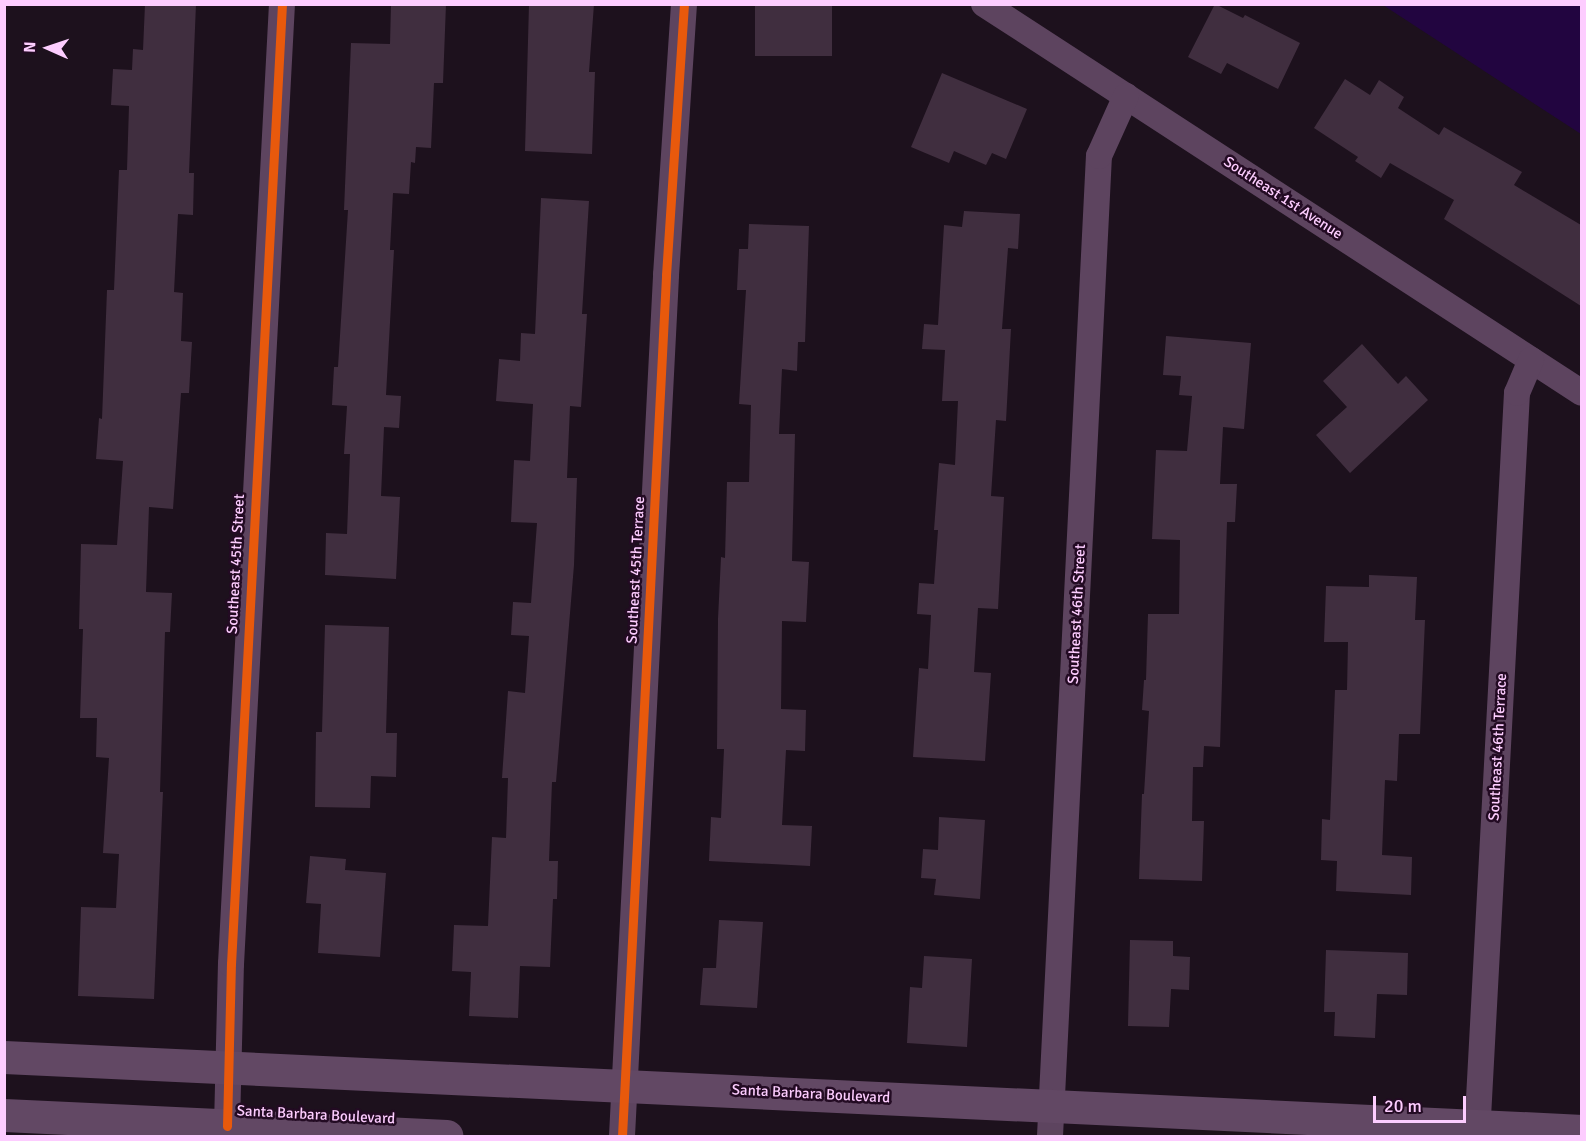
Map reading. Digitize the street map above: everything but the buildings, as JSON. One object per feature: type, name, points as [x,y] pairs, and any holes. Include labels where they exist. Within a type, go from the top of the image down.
[{"type":"main road","name":"Santa Barbara Boulevard","points":[[4,1057],[626,1085],[1051,1121],[1477,1131],[1581,1131]]},
{"type":"main road","name":"Santa Barbara Boulevard","points":[[4,1115],[447,1137]]},
{"type":"street","name":"Southeast 45th Street","points":[[227,1126],[231,952],[282,4]]},
{"type":"street","name":"Southeast 45th Terrace","points":[[622,1137],[632,908],[684,4]]},
{"type":"street","name":"Southeast 1st Avenue","points":[[984,4],[1581,393]]},
{"type":"street","name":"Southeast 46th Street","points":[[1051,1121],[1100,156],[1126,96]]},
{"type":"street","name":"Southeast 46th Terrace","points":[[1477,1131],[1517,393],[1531,360]]},
{"type":"shaded area","points":[[1383,5],[1581,5],[1581,134],[1564,123]]},
{"type":"cycle path","points":[[227,1126],[231,964],[282,4]]},
{"type":"cycle path","points":[[622,1136],[666,275],[684,4]]}]
